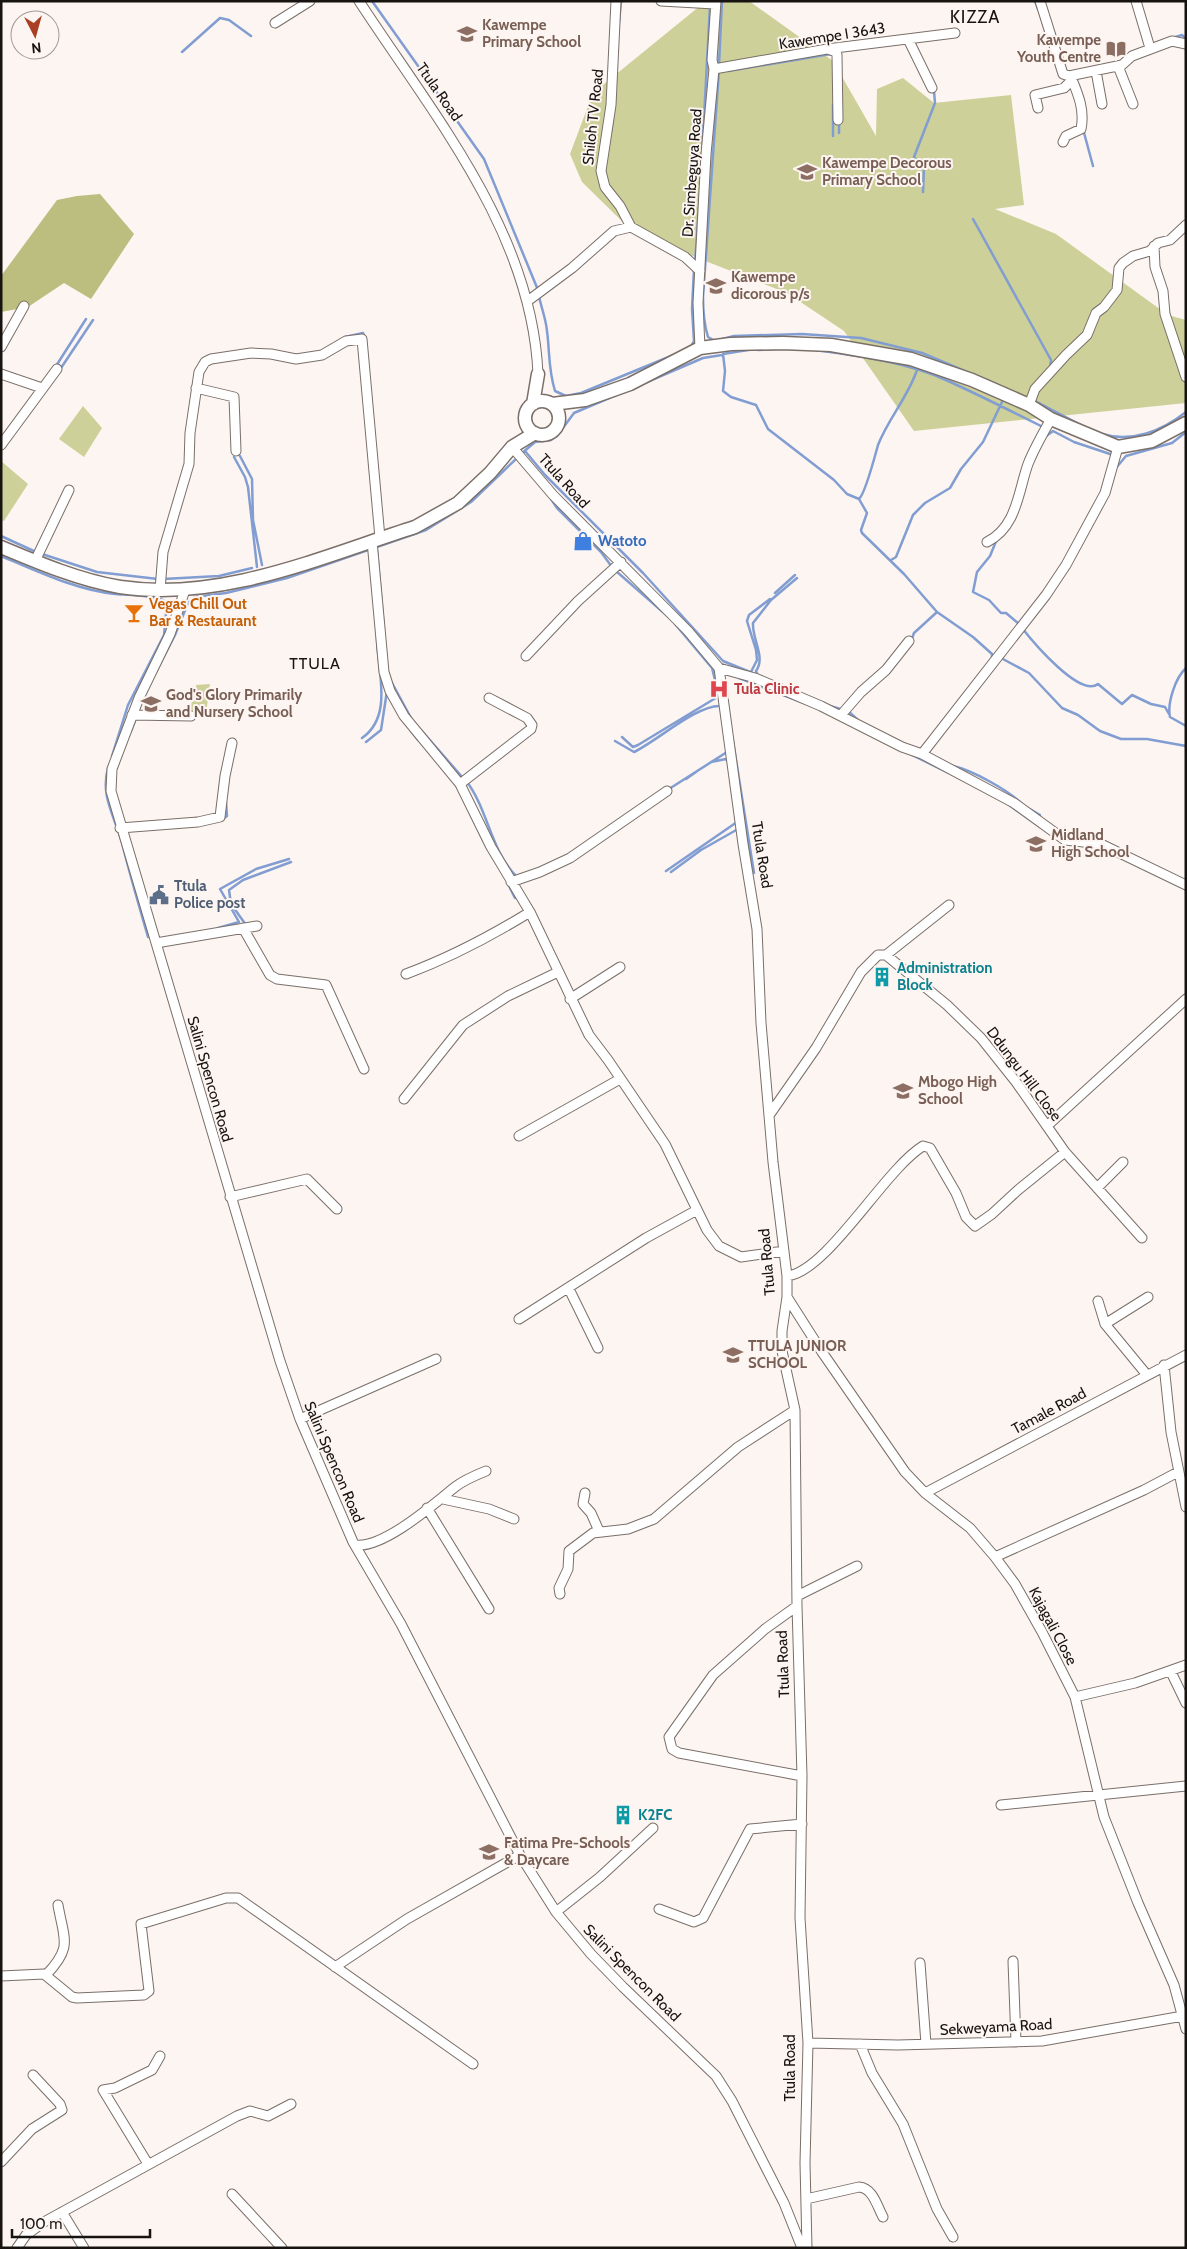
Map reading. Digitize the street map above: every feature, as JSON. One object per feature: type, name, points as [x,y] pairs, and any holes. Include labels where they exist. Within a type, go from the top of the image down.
[{"type":"street","points":[[275,23],[310,1]]},
{"type":"street","name":"Ttula Road","points":[[359,1],[469,166],[494,216],[529,300],[538,347],[538,374],[533,404]]},
{"type":"street","name":"Shiloh TV Road","points":[[616,1],[611,105],[601,172],[605,187],[620,206],[631,227]]},
{"type":"street","points":[[661,1],[716,2]]},
{"type":"street","points":[[1040,1],[1064,74],[1072,78],[1077,87],[1083,119],[1081,129],[1066,136],[1063,142]]},
{"type":"street","points":[[1136,1],[1150,48]]},
{"type":"street","name":"Dr. Simbeguya Road","points":[[700,348],[700,271],[706,154],[714,69],[712,60],[716,2]]},
{"type":"street","name":"Kawempe I 3643","points":[[714,69],[827,49],[955,33]]},
{"type":"street","points":[[908,39],[932,88]]},
{"type":"street","points":[[1038,108],[1035,95],[1064,88],[1072,78],[1125,64],[1132,56],[1172,41],[1186,44]]},
{"type":"street","points":[[827,49],[836,52],[837,55],[838,120]]},
{"type":"street","points":[[1118,66],[1132,104]]},
{"type":"street","points":[[1096,71],[1102,104]]},
{"type":"street","points":[[1029,405],[1035,389],[1087,335],[1096,313],[1104,307],[1117,290],[1119,268],[1132,256],[1170,240],[1186,225]]},
{"type":"street","points":[[529,300],[572,268],[614,231],[631,227],[685,257],[700,271]]},
{"type":"street","points":[[1154,246],[1155,268],[1163,291],[1165,314],[1186,376]]},
{"type":"street","points":[[1,347],[24,306]]},
{"type":"street","points":[[160,590],[163,552],[189,464],[190,432],[196,388],[205,362],[211,359],[251,353],[271,354],[296,359],[322,355],[346,341],[362,339],[384,672],[390,691],[404,716],[460,784],[491,847],[530,912],[588,1035],[620,1078],[664,1144],[707,1230],[719,1246],[730,1253],[750,1257],[784,1251]]},
{"type":"street","points":[[530,429],[526,413],[533,404],[585,400],[630,384],[700,348],[731,344],[783,343],[831,345],[881,352],[911,359],[972,380],[1029,405],[1051,419],[1118,447],[1152,441],[1186,423]]},
{"type":"street","points":[[1,445],[57,370]]},
{"type":"street","points":[[1,374],[42,388]]},
{"type":"street","name":"Ttula Road","points":[[538,374],[549,402]]},
{"type":"street","points":[[196,388],[234,397],[236,451]]},
{"type":"street","points":[[530,429],[548,434],[554,431],[559,419],[585,400]]},
{"type":"street","points":[[549,402],[556,408],[559,419]]},
{"type":"street","points":[[987,542],[1009,521],[1017,505],[1028,463],[1051,419]]},
{"type":"street","points":[[1,547],[87,579],[120,587],[185,590],[260,577],[415,526],[458,503],[490,473],[530,429]]},
{"type":"street","name":"Ttula Road","points":[[513,447],[553,495],[621,562],[719,668],[757,929],[761,1023],[787,1276],[782,1351],[795,1410],[797,1601],[802,1776],[800,1918],[808,2043],[807,2248]]},
{"type":"street","points":[[922,754],[1042,600],[1066,565],[1105,493],[1118,447]]},
{"type":"street","points":[[35,561],[69,490]]},
{"type":"street","points":[[526,656],[578,601],[621,562]]},
{"type":"street","name":"Salini Spencon Road","points":[[185,590],[170,634],[132,715],[110,780],[111,791],[120,828],[156,943],[230,1197],[280,1361],[300,1419],[354,1545],[401,1624],[520,1855],[556,1912],[604,1967],[716,2076],[732,2101],[780,2195],[802,2248]]},
{"type":"street","points":[[841,716],[861,692],[886,670],[909,641]]},
{"type":"street","points":[[719,668],[755,678],[841,716],[902,747],[922,754],[1014,803],[1065,840],[1101,844],[1186,885]]},
{"type":"street","points":[[460,784],[531,729],[532,725],[527,718],[489,698]]},
{"type":"street","points":[[132,715],[191,716]]},
{"type":"street","points":[[120,828],[198,822],[220,817],[225,776],[232,743]]},
{"type":"street","points":[[511,882],[540,872],[570,858],[666,791]]},
{"type":"street","points":[[770,1114],[816,1048],[862,972],[878,955],[886,955],[949,905]]},
{"type":"street","points":[[406,974],[430,966],[502,929],[530,912]]},
{"type":"street","points":[[156,943],[257,926]]},
{"type":"street","points":[[244,928],[270,975],[277,979],[326,985],[364,1069]]},
{"type":"street","name":"Ddungu Hill Close","points":[[886,955],[947,1005],[981,1038],[1016,1082],[1065,1152],[1142,1238]]},
{"type":"street","points":[[570,999],[620,966]]},
{"type":"street","points":[[404,1099],[463,1025],[508,996],[558,972]]},
{"type":"street","points":[[1046,1126],[1186,999]]},
{"type":"street","points":[[519,1136],[620,1078]]},
{"type":"street","points":[[787,1276],[800,1274],[810,1265],[862,1211],[888,1180],[923,1146],[930,1148],[956,1193],[966,1218],[975,1226],[992,1214],[1065,1152]]},
{"type":"street","points":[[1097,1188],[1123,1162]]},
{"type":"street","points":[[230,1197],[306,1179],[337,1209]]},
{"type":"street","points":[[519,1319],[569,1289],[646,1238],[697,1210]]},
{"type":"street","points":[[569,1289],[598,1348]]},
{"type":"street","name":"Kajagali Close","points":[[787,1297],[904,1472],[925,1492],[970,1528],[995,1557],[1019,1592],[1075,1697],[1104,1817],[1138,1903],[1174,1985],[1186,2029]]},
{"type":"street","points":[[1105,1324],[1148,1297]]},
{"type":"street","points":[[1098,1301],[1105,1324],[1147,1374]]},
{"type":"street","name":"Tamale Road","points":[[925,1492],[1186,1355]]},
{"type":"street","points":[[300,1419],[436,1359]]},
{"type":"street","points":[[1164,1365],[1171,1432],[1186,1507]]},
{"type":"street","points":[[560,1594],[559,1588],[568,1569],[569,1551],[599,1531],[628,1529],[654,1518],[738,1447],[795,1410]]},
{"type":"street","points":[[354,1545],[363,1546],[389,1536],[443,1499],[456,1486],[486,1471]]},
{"type":"street","points":[[995,1557],[1136,1494],[1178,1472]]},
{"type":"street","points":[[585,1494],[583,1504],[591,1514],[599,1531]]},
{"type":"street","points":[[443,1499],[489,1509],[514,1519]]},
{"type":"street","points":[[428,1508],[489,1609]]},
{"type":"street","points":[[802,1776],[679,1753],[672,1749],[669,1737],[712,1675],[797,1601],[857,1566]]},
{"type":"street","points":[[1075,1697],[1186,1666]]},
{"type":"street","points":[[1170,1672],[1186,1703]]},
{"type":"street","points":[[1001,1805],[1099,1797],[1186,1786]]},
{"type":"street","points":[[659,1909],[694,1922],[699,1921],[703,1918],[750,1829],[802,1824]]},
{"type":"street","points":[[556,1912],[600,1877],[653,1828]]},
{"type":"street","points":[[335,1967],[407,1919],[520,1855]]},
{"type":"street","points":[[1,1976],[46,1975],[72,1997],[77,1998],[148,1994],[141,1924],[238,1898],[473,2064]]},
{"type":"street","points":[[46,1975],[59,1962],[64,1952],[58,1905]]},
{"type":"street","points":[[1013,1961],[1016,2042]]},
{"type":"street","points":[[920,1963],[926,2044]]},
{"type":"street","name":"Sekweyama Road","points":[[808,2043],[926,2044],[1042,2041],[1183,2016]]},
{"type":"street","points":[[860,2044],[872,2073],[903,2124],[937,2210],[953,2237]]},
{"type":"street","points":[[148,2164],[103,2090],[114,2088],[152,2070],[160,2056]]},
{"type":"street","points":[[1,2162],[32,2130],[62,2110],[60,2104],[34,2075]]},
{"type":"street","points":[[17,2248],[26,2235],[62,2212],[237,2116],[250,2111],[268,2116],[291,2104]]},
{"type":"street","points":[[806,2200],[865,2187],[870,2191],[883,2217]]},
{"type":"street","points":[[232,2194],[282,2248]]},
{"type":"street","points":[[62,2212],[84,2248]]},
{"type":"green space","points":[[706,1],[749,1],[833,61],[876,136],[877,89],[903,78],[934,103],[1011,95],[1024,205],[995,209],[1056,234],[1168,315],[1186,320],[1186,403],[914,431],[844,331],[787,293],[634,233],[582,182],[570,154],[593,93]]},
{"type":"green space","points":[[100,194],[134,234],[91,299],[64,283],[28,307],[1,312],[1,276],[57,200]]},
{"type":"green space","points":[[83,406],[102,428],[84,457],[59,439]]},
{"type":"green space","points":[[1,461],[28,484],[4,521],[1,520]]},
{"type":"green space","points":[[210,684],[206,714],[190,712],[196,685]]},
{"type":"waterway","points":[[372,1],[484,159],[538,290]]},
{"type":"waterway","points":[[719,65],[722,1]]},
{"type":"waterway","points":[[1035,1],[1038,9]]},
{"type":"waterway","points":[[619,23],[621,2]]},
{"type":"waterway","points":[[701,174],[710,6]]},
{"type":"waterway","points":[[182,52],[220,18],[229,20],[251,36]]},
{"type":"waterway","points":[[1172,38],[1182,35],[1186,39]]},
{"type":"waterway","points":[[728,71],[831,54]]},
{"type":"waterway","points":[[715,341],[708,337],[703,297],[719,70]]},
{"type":"waterway","points":[[923,192],[924,168],[914,157],[935,103],[934,91]]},
{"type":"waterway","points":[[833,105],[833,136]]},
{"type":"waterway","points":[[611,132],[613,120]]},
{"type":"waterway","points":[[839,122],[839,133]]},
{"type":"waterway","points":[[1083,129],[1093,166]]},
{"type":"waterway","points":[[695,264],[699,207]]},
{"type":"waterway","points":[[973,219],[1051,360],[1050,368]]},
{"type":"waterway","points":[[690,348],[694,341],[692,309],[694,269]]},
{"type":"waterway","points":[[539,296],[546,327],[550,368],[555,391],[566,396],[581,393],[676,354]]},
{"type":"waterway","points":[[56,366],[86,319]]},
{"type":"waterway","points":[[59,371],[93,320]]},
{"type":"waterway","points":[[345,337],[363,333],[365,338]]},
{"type":"waterway","points":[[722,339],[734,336],[802,334],[861,338],[922,353],[998,385]]},
{"type":"waterway","points":[[758,350],[775,349]]},
{"type":"waterway","points":[[748,350],[723,354],[725,371],[723,391],[731,397],[756,405],[768,429],[834,480],[847,494],[859,499],[867,513],[861,530],[862,533],[904,574],[937,612],[973,637],[992,654],[992,660]]},
{"type":"waterway","points":[[816,350],[882,361],[931,374],[971,391],[1043,427]]},
{"type":"waterway","points":[[647,382],[703,358],[722,355]]},
{"type":"waterway","points":[[859,499],[867,483],[882,435],[909,389],[917,370]]},
{"type":"waterway","points":[[521,454],[535,442],[551,440],[557,436],[574,413],[621,393]]},
{"type":"waterway","points":[[1036,398],[1035,401],[1081,425]]},
{"type":"waterway","points":[[891,560],[896,557],[913,515],[925,503],[950,488],[961,469],[983,442],[1002,402]]},
{"type":"waterway","points":[[1102,434],[1124,437],[1146,434],[1167,425],[1186,412]]},
{"type":"waterway","points":[[1053,431],[1074,442],[1113,455],[1103,490],[1076,546],[1045,594],[1019,624],[1006,613],[1001,613],[989,600],[973,592],[977,572],[990,556],[999,534],[1014,518],[1032,461],[1045,437],[1053,431]]},
{"type":"waterway","points":[[1116,468],[1126,456],[1172,443],[1186,432]]},
{"type":"waterway","points":[[525,451],[545,475],[643,573],[723,661],[750,672]]},
{"type":"waterway","points":[[240,456],[252,479],[253,520],[262,565]]},
{"type":"waterway","points":[[234,457],[245,477],[248,487],[257,567]]},
{"type":"waterway","points":[[156,672],[175,635],[188,603],[195,597],[226,593],[287,578],[426,530],[471,502],[517,458]]},
{"type":"waterway","points":[[551,499],[557,508],[601,552],[612,567]]},
{"type":"waterway","points":[[1,536],[36,552]]},
{"type":"waterway","points":[[377,550],[384,629]]},
{"type":"waterway","points":[[42,554],[97,572],[158,579]]},
{"type":"waterway","points":[[1,556],[57,579],[100,592],[158,598],[167,603],[164,635],[128,705],[112,756]]},
{"type":"waterway","points":[[163,579],[219,576],[252,568]]},
{"type":"waterway","points":[[614,572],[616,571],[672,620]]},
{"type":"waterway","points":[[775,593],[795,575]]},
{"type":"waterway","points":[[758,676],[756,671],[760,660],[753,623],[771,600],[797,578]]},
{"type":"waterway","points":[[751,672],[757,660],[756,650],[747,621],[749,615],[770,599]]},
{"type":"waterway","points":[[911,641],[914,633],[937,612]]},
{"type":"waterway","points":[[675,624],[712,668],[718,692]]},
{"type":"waterway","points":[[1022,628],[1046,656],[1080,683],[1090,686],[1098,684],[1122,704],[1132,695],[1151,704],[1165,707],[1169,714]]},
{"type":"waterway","points":[[362,738],[372,729],[381,705],[382,691],[377,637]]},
{"type":"waterway","points":[[1001,658],[1029,673],[1062,708],[1078,715],[1100,731],[1121,739],[1147,739],[1186,746]]},
{"type":"waterway","points":[[1186,668],[1175,684],[1169,712],[1170,717],[1186,726]]},
{"type":"waterway","points":[[739,678],[804,703]]},
{"type":"waterway","points":[[391,681],[411,718]]},
{"type":"waterway","points":[[366,742],[381,730],[387,691]]},
{"type":"waterway","points":[[622,737],[633,747],[638,745],[719,696]]},
{"type":"waterway","points":[[615,741],[634,752],[689,717],[712,707],[721,706]]},
{"type":"waterway","points":[[830,706],[844,710]]},
{"type":"waterway","points":[[848,711],[858,720]]},
{"type":"waterway","points":[[131,731],[136,718]]},
{"type":"waterway","points":[[421,730],[463,778]]},
{"type":"waterway","points":[[411,731],[418,740]]},
{"type":"waterway","points":[[733,741],[754,873]]},
{"type":"waterway","points":[[669,789],[727,752]]},
{"type":"waterway","points":[[908,753],[961,779]]},
{"type":"waterway","points":[[711,762],[726,759],[728,762]]},
{"type":"waterway","points":[[953,766],[990,782],[1023,805]]},
{"type":"waterway","points":[[108,768],[106,788],[109,806],[122,843],[148,937]]},
{"type":"waterway","points":[[686,779],[696,772]]},
{"type":"waterway","points":[[467,782],[480,805],[501,855],[516,876]]},
{"type":"waterway","points":[[223,819],[227,816],[226,802]]},
{"type":"waterway","points":[[1009,805],[1040,827]]},
{"type":"waterway","points":[[1028,808],[1040,815]]},
{"type":"waterway","points":[[470,813],[486,846]]},
{"type":"waterway","points":[[666,871],[737,822]]},
{"type":"waterway","points":[[671,872],[701,850],[738,829]]},
{"type":"waterway","points":[[218,928],[239,922],[220,889],[256,869],[289,859]]},
{"type":"waterway","points":[[246,925],[231,904],[229,890],[243,880],[291,862]]},
{"type":"waterway","points":[[509,886],[515,898]]},
{"type":"place","name":"Kawempe Primary School","points":[[467,34]]},
{"type":"place","name":"Kawempe Youth Centre","points":[[1116,49]]},
{"type":"place","name":"Kawempe Decorous Primary School","points":[[807,172]]},
{"type":"place","name":"Kawempe dicorous p/s","points":[[716,286]]},
{"type":"place","name":"Watoto","points":[[583,541]]},
{"type":"place","name":"Vegas Chill Out Bar & Restaurant","points":[[134,613]]},
{"type":"place","name":"Tula Clinic","points":[[719,689]]},
{"type":"place","name":"God's Glory Primarily and Nursery School","points":[[151,704]]},
{"type":"place","name":"Midland High School","points":[[1036,844]]},
{"type":"place","name":"Ttula Police post","points":[[159,895]]},
{"type":"place","name":"Administration Block","points":[[882,977]]},
{"type":"place","name":"Mbogo High School","points":[[903,1091]]},
{"type":"place","name":"TTULA JUNIOR SCHOOL","points":[[733,1355]]},
{"type":"place","name":"K2FC","points":[[623,1815]]},
{"type":"place","name":"Fatima Pre-Schools & Daycare","points":[[489,1852]]},
{"type":"district","name":"KIZZA","points":[[975,17]]},
{"type":"district","name":"TTULA","points":[[315,663]]}]
